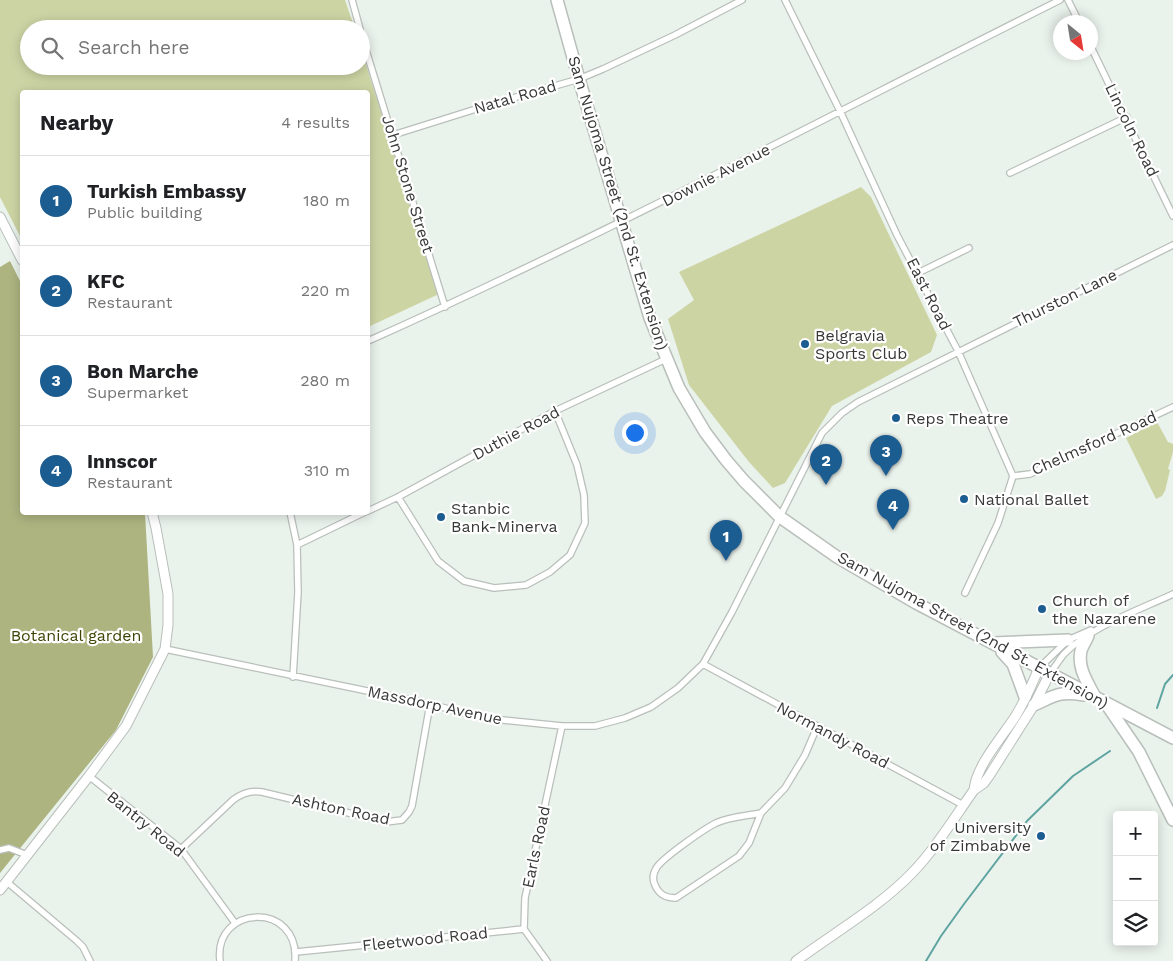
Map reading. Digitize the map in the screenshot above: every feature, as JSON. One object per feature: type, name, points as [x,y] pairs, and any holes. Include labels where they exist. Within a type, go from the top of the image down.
[{"type":"highway","name":"Sam Nujoma Street (2nd St. Extension)","points":[[557,0],[650,318],[678,388],[705,432],[744,481],[780,517],[837,557],[916,603],[1173,738]]},
{"type":"highway","points":[[1088,636],[1081,651],[1081,666],[1100,699],[1139,752],[1173,820]]},
{"type":"highway","points":[[994,643],[1068,640]]},
{"type":"highway","points":[[994,643],[1014,664],[1030,701],[1068,692],[1100,699]]},
{"type":"street","points":[[352,0],[358,20]]},
{"type":"street","name":"Natal Road","points":[[393,135],[579,79],[675,35],[742,0]]},
{"type":"street","name":"East Road","points":[[785,0],[898,235],[958,351],[1013,476]]},
{"type":"street","name":"Downie Avenue","points":[[370,341],[621,222],[1060,0]]},
{"type":"street","points":[[1068,0],[1076,15]]},
{"type":"street","name":"Lincoln Road","points":[[1098,60],[1127,117],[1173,216]]},
{"type":"street","name":"John Stone Street","points":[[370,62],[445,307]]},
{"type":"street","points":[[1010,173],[1127,117]]},
{"type":"street","points":[[0,217],[20,256]]},
{"type":"street","name":"Thurston Lane","points":[[780,517],[822,433],[835,419],[858,402],[1173,244]]},
{"type":"street","points":[[918,273],[968,248]]},
{"type":"street","name":"Duthie Road","points":[[370,510],[398,497],[555,411],[666,359]]},
{"type":"street","name":"Chelmsford Road","points":[[1013,476],[1030,474],[1173,407]]},
{"type":"street","points":[[398,497],[438,561],[464,580],[494,588],[526,585],[550,572],[570,555],[585,523],[584,495],[576,464],[555,411]]},
{"type":"street","points":[[965,594],[998,523],[1013,476]]},
{"type":"street","points":[[0,890],[89,776],[134,713],[165,649],[168,624],[168,594],[153,515]]},
{"type":"street","points":[[291,515],[297,544],[298,592],[293,677]]},
{"type":"street","name":"Duthie Road","points":[[297,544],[360,515]]},
{"type":"street","name":"Massdorp Avenue","points":[[165,649],[430,704],[483,718],[562,726],[595,726],[625,718],[651,707],[678,688],[703,664],[732,612],[780,517]]},
{"type":"street","points":[[1045,671],[1088,636],[1173,594]]},
{"type":"street","points":[[796,961],[899,885],[925,859],[974,790],[984,783],[989,776],[1045,671],[1068,640],[1084,632],[1107,625]]},
{"type":"street","name":"Normandy Road","points":[[703,664],[963,805]]},
{"type":"street","name":"Ashton Road","points":[[181,849],[233,800],[239,795],[250,791],[262,792],[386,822],[402,820],[412,806],[430,704]]},
{"type":"street","name":"Earls Road","points":[[524,929],[525,898],[562,726]]},
{"type":"street","points":[[761,813],[730,819],[716,824],[664,859],[655,869],[653,878],[655,886],[660,893],[666,898],[676,898],[739,856],[749,843],[761,813],[785,788],[805,755],[817,727]]},
{"type":"street","name":"Bantry Road","points":[[89,776],[181,849],[235,923]]},
{"type":"street","points":[[0,850],[9,848],[27,855]]},
{"type":"street","points":[[7,882],[78,941],[90,961]]},
{"type":"street","points":[[220,961],[219,949],[222,939],[228,930],[244,918],[254,916],[274,920],[283,926],[294,942],[295,961]]},
{"type":"street","points":[[524,929],[547,961]]},
{"type":"street","name":"Fleetwood Road","points":[[296,952],[524,929]]},
{"type":"green space","points":[[0,0],[345,0],[352,20],[20,20],[20,75],[369,75],[439,294],[370,326],[370,90],[20,90],[20,236],[0,197]]},
{"type":"green space","name":"Belgravia Sports Club","points":[[861,187],[871,197],[937,335],[931,352],[832,406],[785,483],[773,488],[749,462],[689,385],[668,319],[694,300],[679,272]]},
{"type":"green space","name":"Botanical garden","points":[[10,261],[20,281],[20,515],[145,515],[153,657],[116,730],[0,873],[0,267]]},
{"type":"green space","points":[[1157,422],[1168,442],[1173,444],[1173,452],[1165,491],[1162,496],[1156,499],[1126,438]]},
{"type":"waterway","points":[[1157,708],[1165,684],[1173,675]]},
{"type":"waterway","points":[[926,961],[964,904],[1027,821],[1073,776],[1110,751]]},
{"type":"place","name":"Belgravia Sports Club","points":[[805,344]]},
{"type":"place","name":"Reps Theatre","points":[[896,418]]},
{"type":"place","name":"Bon Marche","points":[[886,476]]},
{"type":"place","name":"KFC","points":[[826,485]]},
{"type":"place","name":"National Ballet","points":[[964,499]]},
{"type":"place","name":"Stanbic Bank-Minerva","points":[[441,517]]},
{"type":"place","name":"Innscor","points":[[893,530]]},
{"type":"place","name":"Turkish Embassy","points":[[726,561]]},
{"type":"place","name":"Church of the Nazarene","points":[[1042,609]]},
{"type":"place","name":"University of Zimbabwe","points":[[1041,836]]}]
